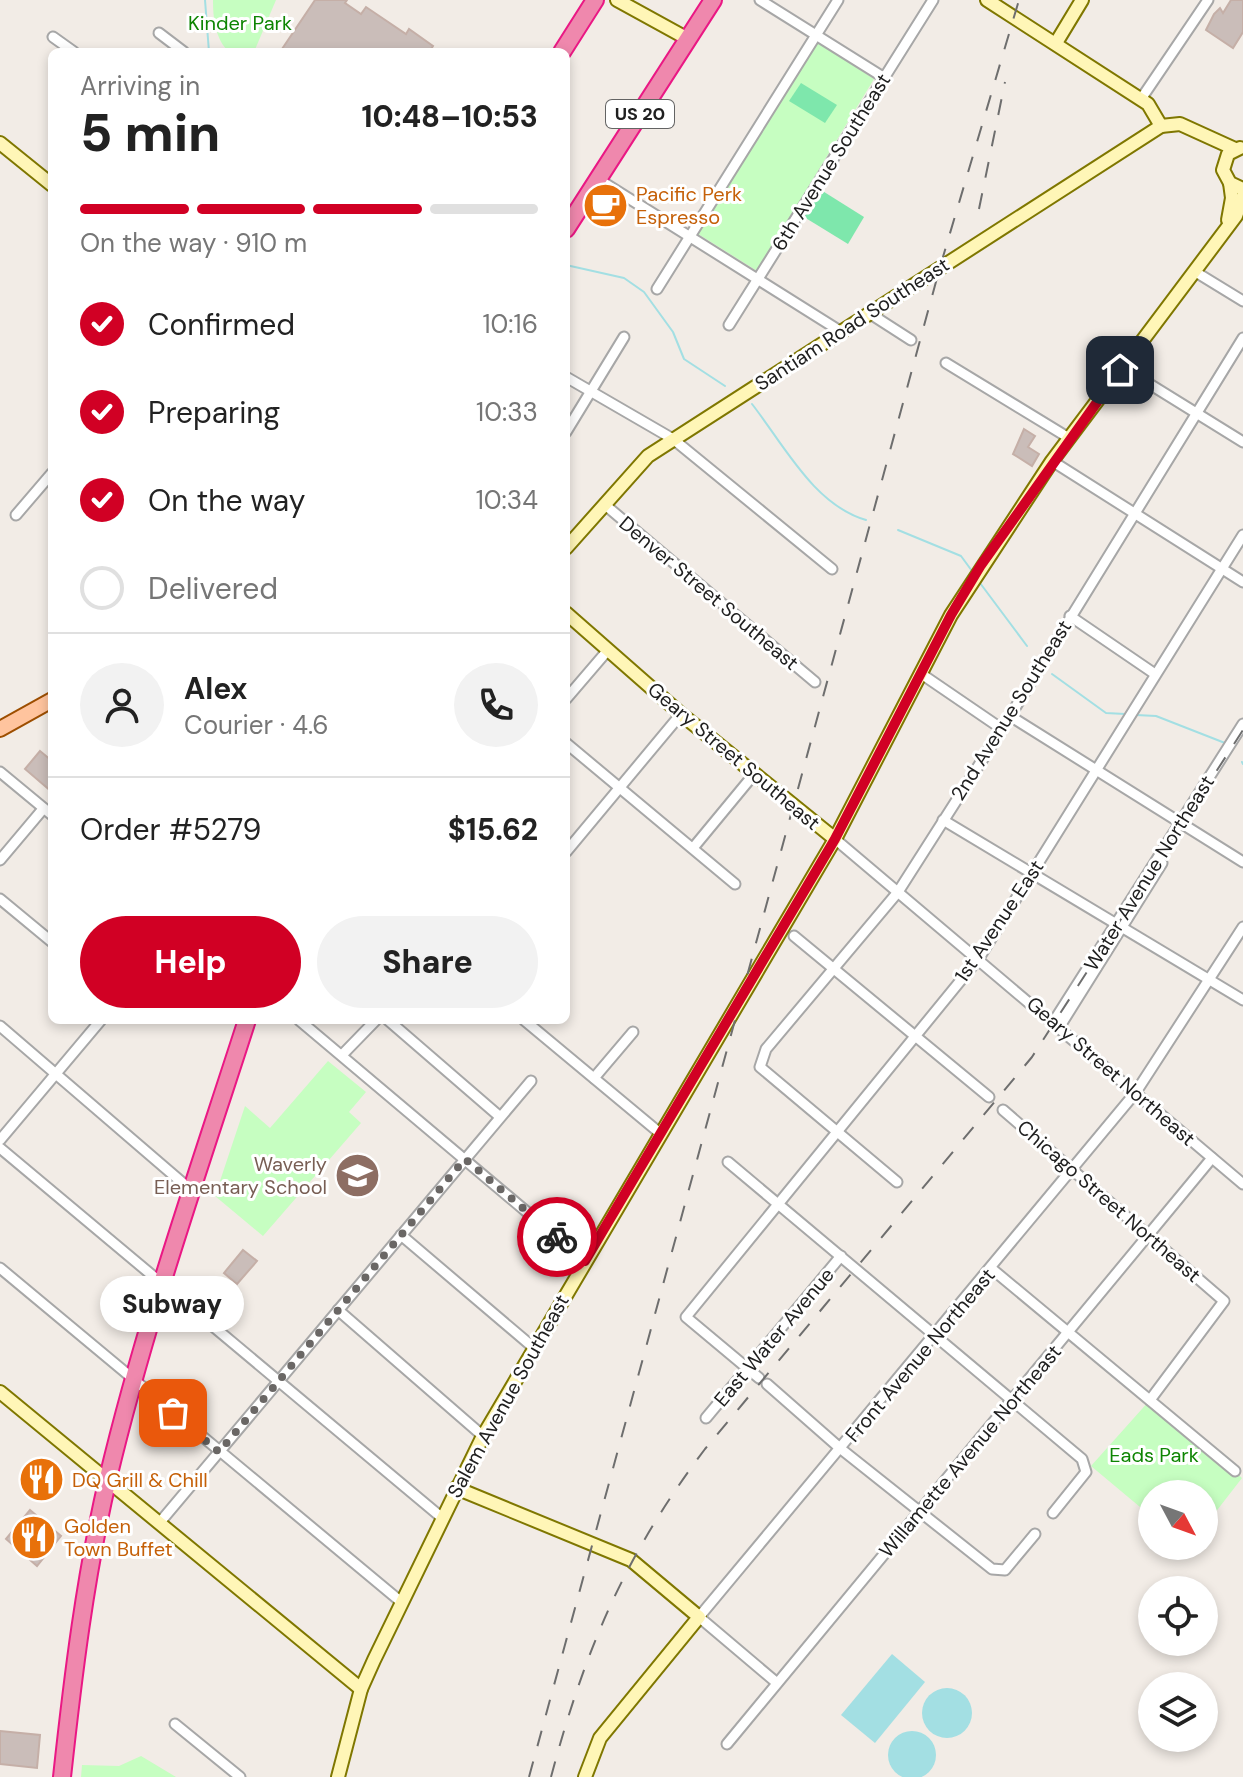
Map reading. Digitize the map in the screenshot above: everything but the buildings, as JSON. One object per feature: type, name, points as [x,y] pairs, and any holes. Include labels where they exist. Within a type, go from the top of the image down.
[{"type":"highway","points":[[565,48],[595,0]]},
{"type":"highway","name":"US 20","points":[[570,223],[713,0]]},
{"type":"highway","points":[[62,1777],[76,1644],[108,1481],[133,1379],[246,1024]]},
{"type":"main road","points":[[617,0],[688,39]]},
{"type":"main road","points":[[987,0],[1141,99],[1153,109],[1161,126],[1180,124],[1199,135],[1219,154],[1230,183],[1232,198],[1228,223]]},
{"type":"main road","points":[[1056,43],[1082,0]]},
{"type":"main road","name":"Santiam Road Southeast","points":[[570,543],[648,456],[1161,126]]},
{"type":"main road","points":[[1199,135],[1240,147],[1223,166]]},
{"type":"main road","points":[[0,143],[48,182]]},
{"type":"main road","points":[[1230,183],[1243,189]]},
{"type":"main road","name":"Salem Avenue Southeast","points":[[338,1777],[361,1689],[400,1601],[483,1436],[835,839],[951,615],[1052,461],[1236,216],[1243,196]]},
{"type":"main road","name":"Geary Street Southeast","points":[[570,617],[681,714],[835,839]]},
{"type":"main road","points":[[0,729],[48,702]]},
{"type":"main road","points":[[0,1392],[161,1521],[361,1689]]},
{"type":"main road","points":[[456,1488],[631,1560],[699,1617]]},
{"type":"main road","name":"Front Avenue Northeast","points":[[585,1775],[600,1738],[699,1617]]},
{"type":"street","points":[[760,0],[883,77]]},
{"type":"street","points":[[657,289],[838,0]]},
{"type":"street","name":"6th Avenue Southeast","points":[[729,325],[933,0]]},
{"type":"street","points":[[1141,99],[1208,0]]},
{"type":"street","points":[[159,33],[179,48]]},
{"type":"street","points":[[53,37],[68,48]]},
{"type":"street","points":[[598,179],[840,331]]},
{"type":"street","points":[[1194,271],[1243,301]]},
{"type":"street","points":[[869,313],[911,340]]},
{"type":"street","points":[[570,426],[624,337]]},
{"type":"street","name":"2nd Avenue Southeast","points":[[839,1130],[760,1067],[766,1049],[898,892],[1243,338]]},
{"type":"street","points":[[946,363],[1069,438]]},
{"type":"street","points":[[1122,367],[1243,442]]},
{"type":"street","points":[[570,379],[673,439],[832,569]]},
{"type":"street","points":[[1052,461],[1243,582]]},
{"type":"street","points":[[16,515],[48,478]]},
{"type":"street","name":"Denver Street Southeast","points":[[604,504],[815,682]]},
{"type":"street","name":"1st Avenue East","points":[[747,1368],[686,1317],[979,958],[1243,535]]},
{"type":"street","points":[[1070,616],[1155,674]]},
{"type":"street","points":[[570,694],[608,650]]},
{"type":"street","points":[[920,673],[1002,729]]},
{"type":"street","points":[[570,847],[681,714]]},
{"type":"street","points":[[1010,716],[1243,862]]},
{"type":"street","name":"Water Avenue Northeast","points":[[1057,1024],[1243,724]]},
{"type":"street","name":"Water Avenue Northeast","points":[[1182,825],[1243,734]]},
{"type":"street","points":[[570,746],[735,884]]},
{"type":"street","points":[[0,772],[48,812],[0,860]]},
{"type":"street","points":[[693,848],[755,773]]},
{"type":"street","points":[[943,820],[1243,1000]]},
{"type":"street","name":"Geary Street Southeast","points":[[835,839],[979,958]]},
{"type":"street","points":[[0,899],[48,939]]},
{"type":"street","name":"Front Avenue Northeast","points":[[699,1617],[937,1336],[1136,1092],[1243,927]]},
{"type":"street","points":[[794,936],[989,1097]]},
{"type":"street","name":"Geary Street Northeast","points":[[979,958],[1243,1184]]},
{"type":"street","points":[[0,1140],[97,1024]]},
{"type":"street","points":[[304,1024],[585,1261]]},
{"type":"street","points":[[342,1055],[372,1024]]},
{"type":"street","points":[[393,1024],[499,1116]]},
{"type":"street","points":[[529,1024],[661,1134]]},
{"type":"street","points":[[0,1026],[192,1192]]},
{"type":"street","points":[[594,1078],[633,1032]]},
{"type":"street","points":[[161,1521],[531,1081]]},
{"type":"street","name":"Chicago Street Northeast","points":[[1003,1110],[1224,1301],[1150,1400]]},
{"type":"street","points":[[839,1130],[897,1182]]},
{"type":"street","points":[[0,1148],[441,1517]]},
{"type":"street","name":"Willamette Avenue Northeast","points":[[727,1744],[1212,1158]]},
{"type":"street","points":[[728,1162],[1014,1399],[1087,1465],[1086,1472],[1053,1513]]},
{"type":"street","points":[[401,1235],[534,1348]]},
{"type":"street","name":"East Water Avenue","points":[[706,1418],[841,1256]]},
{"type":"street","points":[[0,1268],[400,1601]]},
{"type":"street","points":[[992,1269],[1235,1471]]},
{"type":"street","points":[[338,1310],[483,1436]]},
{"type":"street","points":[[747,1368],[841,1449],[992,1569],[1002,1572],[1035,1534]]},
{"type":"street","points":[[699,1617],[777,1683]]},
{"type":"street","points":[[175,1724],[240,1777]]},
{"type":"green space","name":"Kinder Park","points":[[213,0],[276,0],[256,48],[225,48],[216,28]]},
{"type":"green space","points":[[816,41],[874,79],[757,271],[698,234]]},
{"type":"green space","points":[[801,83],[837,105],[825,123],[789,101]]},
{"type":"green space","points":[[821,190],[864,217],[848,244],[804,217]]},
{"type":"green space","points":[[328,1061],[366,1092],[349,1112],[361,1123],[263,1236],[215,1196],[245,1106],[270,1128]]},
{"type":"green space","name":"Eads Park","points":[[1150,1400],[1242,1478],[1218,1509],[1218,1480],[1138,1480],[1138,1505],[1091,1466]]},
{"type":"green space","points":[[141,1756],[176,1777],[81,1777],[82,1765],[119,1766]]},
{"type":"water","points":[[892,1654],[925,1682],[875,1743],[841,1715]]},
{"type":"water","points":[[947,1688],[964,1696],[972,1713],[964,1730],[947,1738],[930,1730],[922,1713],[930,1696]]},
{"type":"water","points":[[903,1732],[921,1732],[935,1746],[935,1764],[921,1778],[903,1778],[889,1764],[889,1746]]},
{"type":"waterway","points":[[205,0],[209,48]]},
{"type":"waterway","points":[[570,266],[624,278],[644,292],[673,332],[684,359],[725,386]]},
{"type":"waterway","points":[[752,404],[816,488],[847,512],[866,520]]},
{"type":"waterway","points":[[898,530],[961,556],[972,571]]},
{"type":"waterway","points":[[980,583],[1027,646]]},
{"type":"waterway","points":[[1052,674],[1106,713],[1125,714]]},
{"type":"waterway","points":[[1136,715],[1156,716],[1225,743]]},
{"type":"railway","points":[[529,1777],[940,267],[1019,0]]},
{"type":"railway","points":[[979,209],[1005,82]]},
{"type":"railway","points":[[551,1777],[578,1687],[611,1605],[630,1566],[677,1488],[705,1449],[1032,1057],[1243,730]]},
{"type":"way so far","points":[[173,1413],[219,1452],[465,1159],[557,1237]]},
{"type":"place","name":"Pacific Perk Espresso","points":[[605,205]]},
{"type":"place","name":"Waverly Elementary School","points":[[358,1175]]},
{"type":"place","name":"Subway","points":[[173,1413]]},
{"type":"place","name":"DQ Grill & Chill","points":[[41,1480]]},
{"type":"place","name":"Golden Town Buffet","points":[[33,1538]]},
{"type":"route","points":[[557,1237],[585,1261],[835,839],[951,615],[981,565],[1052,461],[1120,370]]}]
